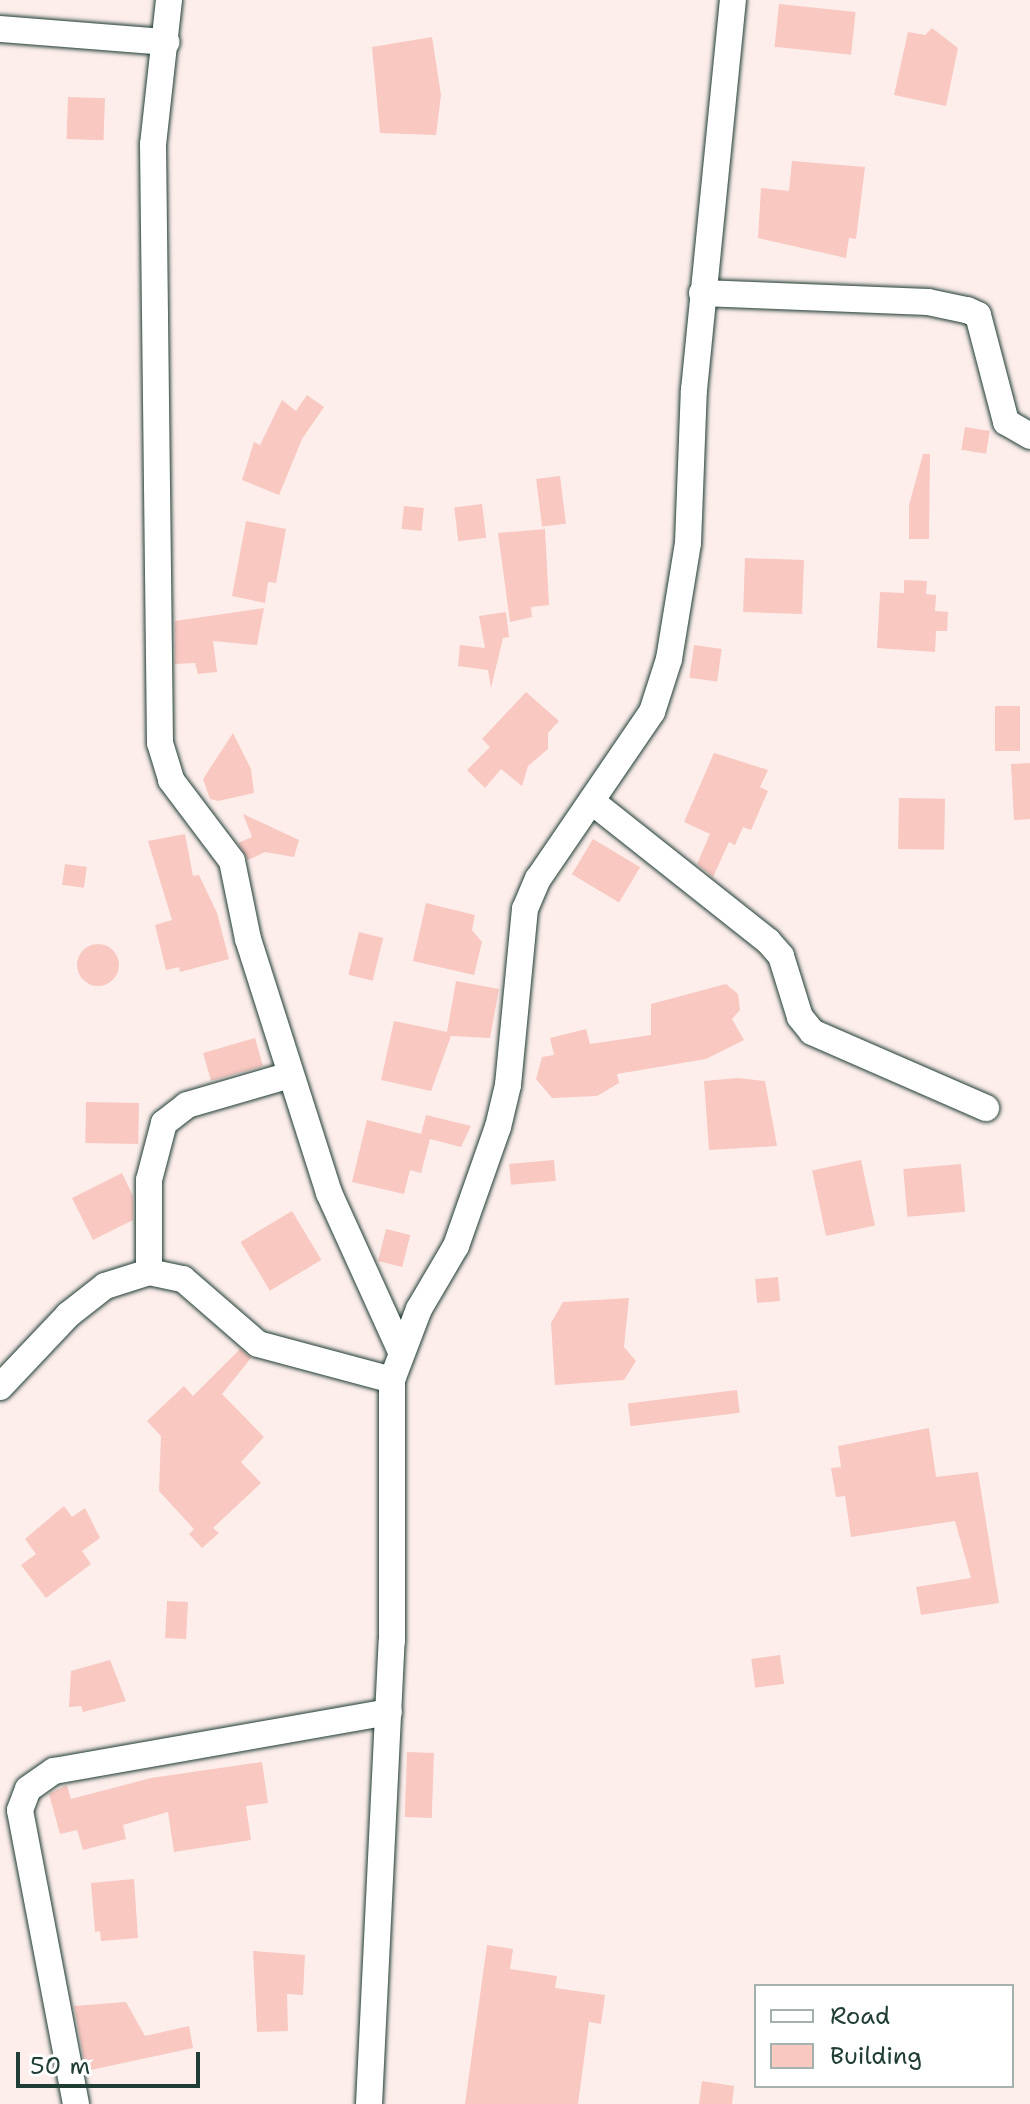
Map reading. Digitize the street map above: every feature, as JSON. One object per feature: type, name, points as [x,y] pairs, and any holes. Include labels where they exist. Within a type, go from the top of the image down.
[{"type":"street","points":[[169,0],[153,159],[160,743],[171,780],[232,861],[248,939],[329,1193],[401,1352]]},
{"type":"street","points":[[369,2104],[389,1712],[392,1380],[401,1352],[456,1246],[498,1127],[508,1085],[525,909],[538,879],[595,804],[652,712],[679,617],[702,293],[733,0]]},
{"type":"street","points":[[0,29],[166,42]]},
{"type":"street","points":[[702,293],[928,302],[967,310],[978,315],[1006,422],[1030,436]]},
{"type":"street","points":[[595,804],[768,941],[781,956],[800,1017],[812,1032],[986,1108]]},
{"type":"street","points":[[149,1272],[149,1180],[164,1123],[187,1105],[290,1075]]},
{"type":"street","points":[[0,1387],[68,1315],[105,1286],[149,1272],[183,1279],[258,1344],[392,1380]]},
{"type":"street","points":[[76,2104],[20,1810],[28,1789],[54,1771],[389,1712]]},
{"type":"building","points":[[779,4],[856,12],[851,55],[775,47]]},
{"type":"building","points":[[932,28],[958,48],[946,106],[894,95],[908,32],[925,35]]},
{"type":"building","points":[[432,37],[441,95],[436,135],[380,133],[372,47]]},
{"type":"building","points":[[68,97],[105,98],[104,140],[67,139]]},
{"type":"building","points":[[792,161],[865,167],[856,239],[849,238],[846,258],[758,238],[761,188],[789,191]]},
{"type":"building","points":[[307,395],[324,407],[302,439],[279,495],[242,480],[254,442],[260,445],[282,400],[296,411]]},
{"type":"building","points":[[965,427],[990,431],[986,454],[961,450]]},
{"type":"building","points":[[923,454],[930,454],[929,539],[909,539],[909,505]]},
{"type":"building","points":[[560,476],[566,524],[542,527],[536,479]]},
{"type":"building","points":[[482,504],[486,538],[458,541],[454,507]]},
{"type":"building","points":[[404,506],[424,508],[421,531],[402,529]]},
{"type":"building","points":[[246,521],[286,529],[276,583],[268,582],[265,603],[232,596]]},
{"type":"building","points":[[545,529],[549,605],[531,607],[532,617],[510,622],[498,533]]},
{"type":"building","points":[[745,558],[804,560],[802,614],[743,612]]},
{"type":"building","points":[[904,580],[927,581],[926,594],[936,595],[935,611],[948,612],[947,631],[936,631],[935,652],[877,648],[880,592],[904,593]]},
{"type":"building","points":[[264,608],[257,645],[213,641],[217,672],[198,674],[195,663],[175,664],[175,621]]},
{"type":"building","points":[[506,612],[509,637],[503,638],[491,688],[488,670],[458,666],[460,645],[485,648],[479,616]]},
{"type":"building","points":[[694,645],[722,649],[717,682],[689,678]]},
{"type":"building","points":[[526,692],[559,721],[548,733],[548,749],[528,766],[522,786],[501,769],[485,788],[467,770],[490,747],[482,739]]},
{"type":"building","points":[[995,706],[1020,706],[1020,751],[995,751]]},
{"type":"building","points":[[233,733],[251,769],[254,793],[218,801],[210,799],[203,779]]},
{"type":"building","points":[[714,753],[768,770],[760,787],[768,791],[751,830],[743,827],[735,845],[729,842],[713,877],[697,864],[710,834],[684,822]]},
{"type":"building","points":[[1030,763],[1030,819],[1014,820],[1011,764]]},
{"type":"building","points":[[899,798],[945,799],[944,850],[898,849]]},
{"type":"building","points":[[243,814],[299,840],[294,857],[265,852],[248,860],[238,843],[252,837]]},
{"type":"building","points":[[185,834],[193,876],[199,875],[217,913],[229,959],[180,972],[179,967],[166,970],[155,925],[172,920],[148,841]]},
{"type":"building","points":[[593,839],[640,867],[619,902],[572,874]]},
{"type":"building","points":[[65,864],[87,867],[84,888],[62,885]]},
{"type":"building","points":[[426,903],[475,915],[472,930],[482,942],[474,975],[413,961]]},
{"type":"building","points":[[359,932],[383,938],[373,981],[348,975]]},
{"type":"building","points":[[98,944],[113,950],[119,965],[113,980],[98,986],[83,980],[77,965],[83,950]]},
{"type":"building","points":[[456,981],[499,989],[490,1038],[451,1036],[431,1091],[381,1080],[394,1021],[447,1032]]},
{"type":"building","points":[[726,984],[738,994],[740,1010],[732,1019],[744,1040],[706,1059],[617,1074],[619,1083],[597,1096],[552,1098],[536,1079],[542,1057],[554,1055],[550,1038],[586,1029],[590,1044],[651,1035],[651,1004]]},
{"type":"building","points":[[255,1038],[263,1066],[211,1081],[203,1053]]},
{"type":"building","points":[[738,1078],[765,1081],[777,1146],[709,1150],[704,1081]]},
{"type":"building","points":[[86,1102],[139,1103],[138,1144],[85,1143]]},
{"type":"building","points":[[426,1115],[471,1126],[461,1147],[430,1139],[421,1173],[410,1170],[404,1194],[352,1182],[367,1120],[421,1134]]},
{"type":"building","points":[[554,1160],[556,1181],[511,1185],[509,1164]]},
{"type":"building","points":[[861,1160],[875,1226],[826,1236],[812,1170]]},
{"type":"building","points":[[961,1164],[965,1212],[907,1217],[903,1169]]},
{"type":"building","points":[[122,1173],[133,1196],[133,1220],[93,1240],[72,1198]]},
{"type":"building","points":[[292,1211],[321,1260],[270,1291],[241,1242]]},
{"type":"building","points":[[386,1229],[410,1235],[402,1267],[378,1261]]},
{"type":"building","points":[[778,1277],[780,1301],[757,1303],[755,1279]]},
{"type":"building","points":[[629,1298],[624,1347],[636,1361],[624,1380],[555,1385],[551,1323],[563,1302]]},
{"type":"building","points":[[240,1349],[251,1358],[222,1394],[264,1437],[241,1462],[261,1483],[213,1528],[219,1533],[202,1548],[189,1534],[194,1529],[159,1491],[161,1436],[147,1421],[184,1386],[193,1396]]},
{"type":"building","points":[[737,1390],[740,1413],[631,1426],[628,1403]]},
{"type":"building","points":[[929,1428],[936,1477],[978,1472],[999,1603],[921,1615],[916,1587],[971,1578],[955,1521],[851,1537],[845,1496],[836,1497],[831,1468],[841,1467],[838,1446]]},
{"type":"building","points":[[64,1506],[72,1517],[85,1508],[100,1538],[82,1551],[91,1564],[46,1598],[21,1565],[36,1554],[25,1539]]},
{"type":"building","points":[[167,1601],[188,1602],[186,1639],[165,1638]]},
{"type":"building","points":[[780,1655],[784,1684],[755,1688],[751,1659]]},
{"type":"building","points":[[110,1660],[126,1701],[83,1712],[81,1706],[69,1707],[71,1671]]},
{"type":"building","points":[[407,1752],[434,1753],[432,1818],[405,1817]]},
{"type":"building","points":[[262,1762],[268,1803],[246,1806],[251,1840],[174,1852],[168,1812],[123,1825],[126,1839],[83,1850],[77,1830],[60,1834],[49,1794],[67,1785],[71,1799],[151,1778]]},
{"type":"building","points":[[134,1879],[138,1938],[101,1941],[100,1931],[95,1932],[91,1883]]},
{"type":"building","points":[[487,1945],[513,1949],[510,1969],[557,1976],[555,1988],[605,1995],[601,2024],[589,2022],[578,2104],[465,2104]]},
{"type":"building","points":[[253,1951],[305,1955],[303,1995],[287,1994],[288,2031],[257,2032]]},
{"type":"building","points":[[126,2002],[145,2036],[189,2026],[193,2048],[86,2071],[74,2006]]},
{"type":"building","points":[[702,2081],[734,2086],[732,2104],[699,2104]]}]
